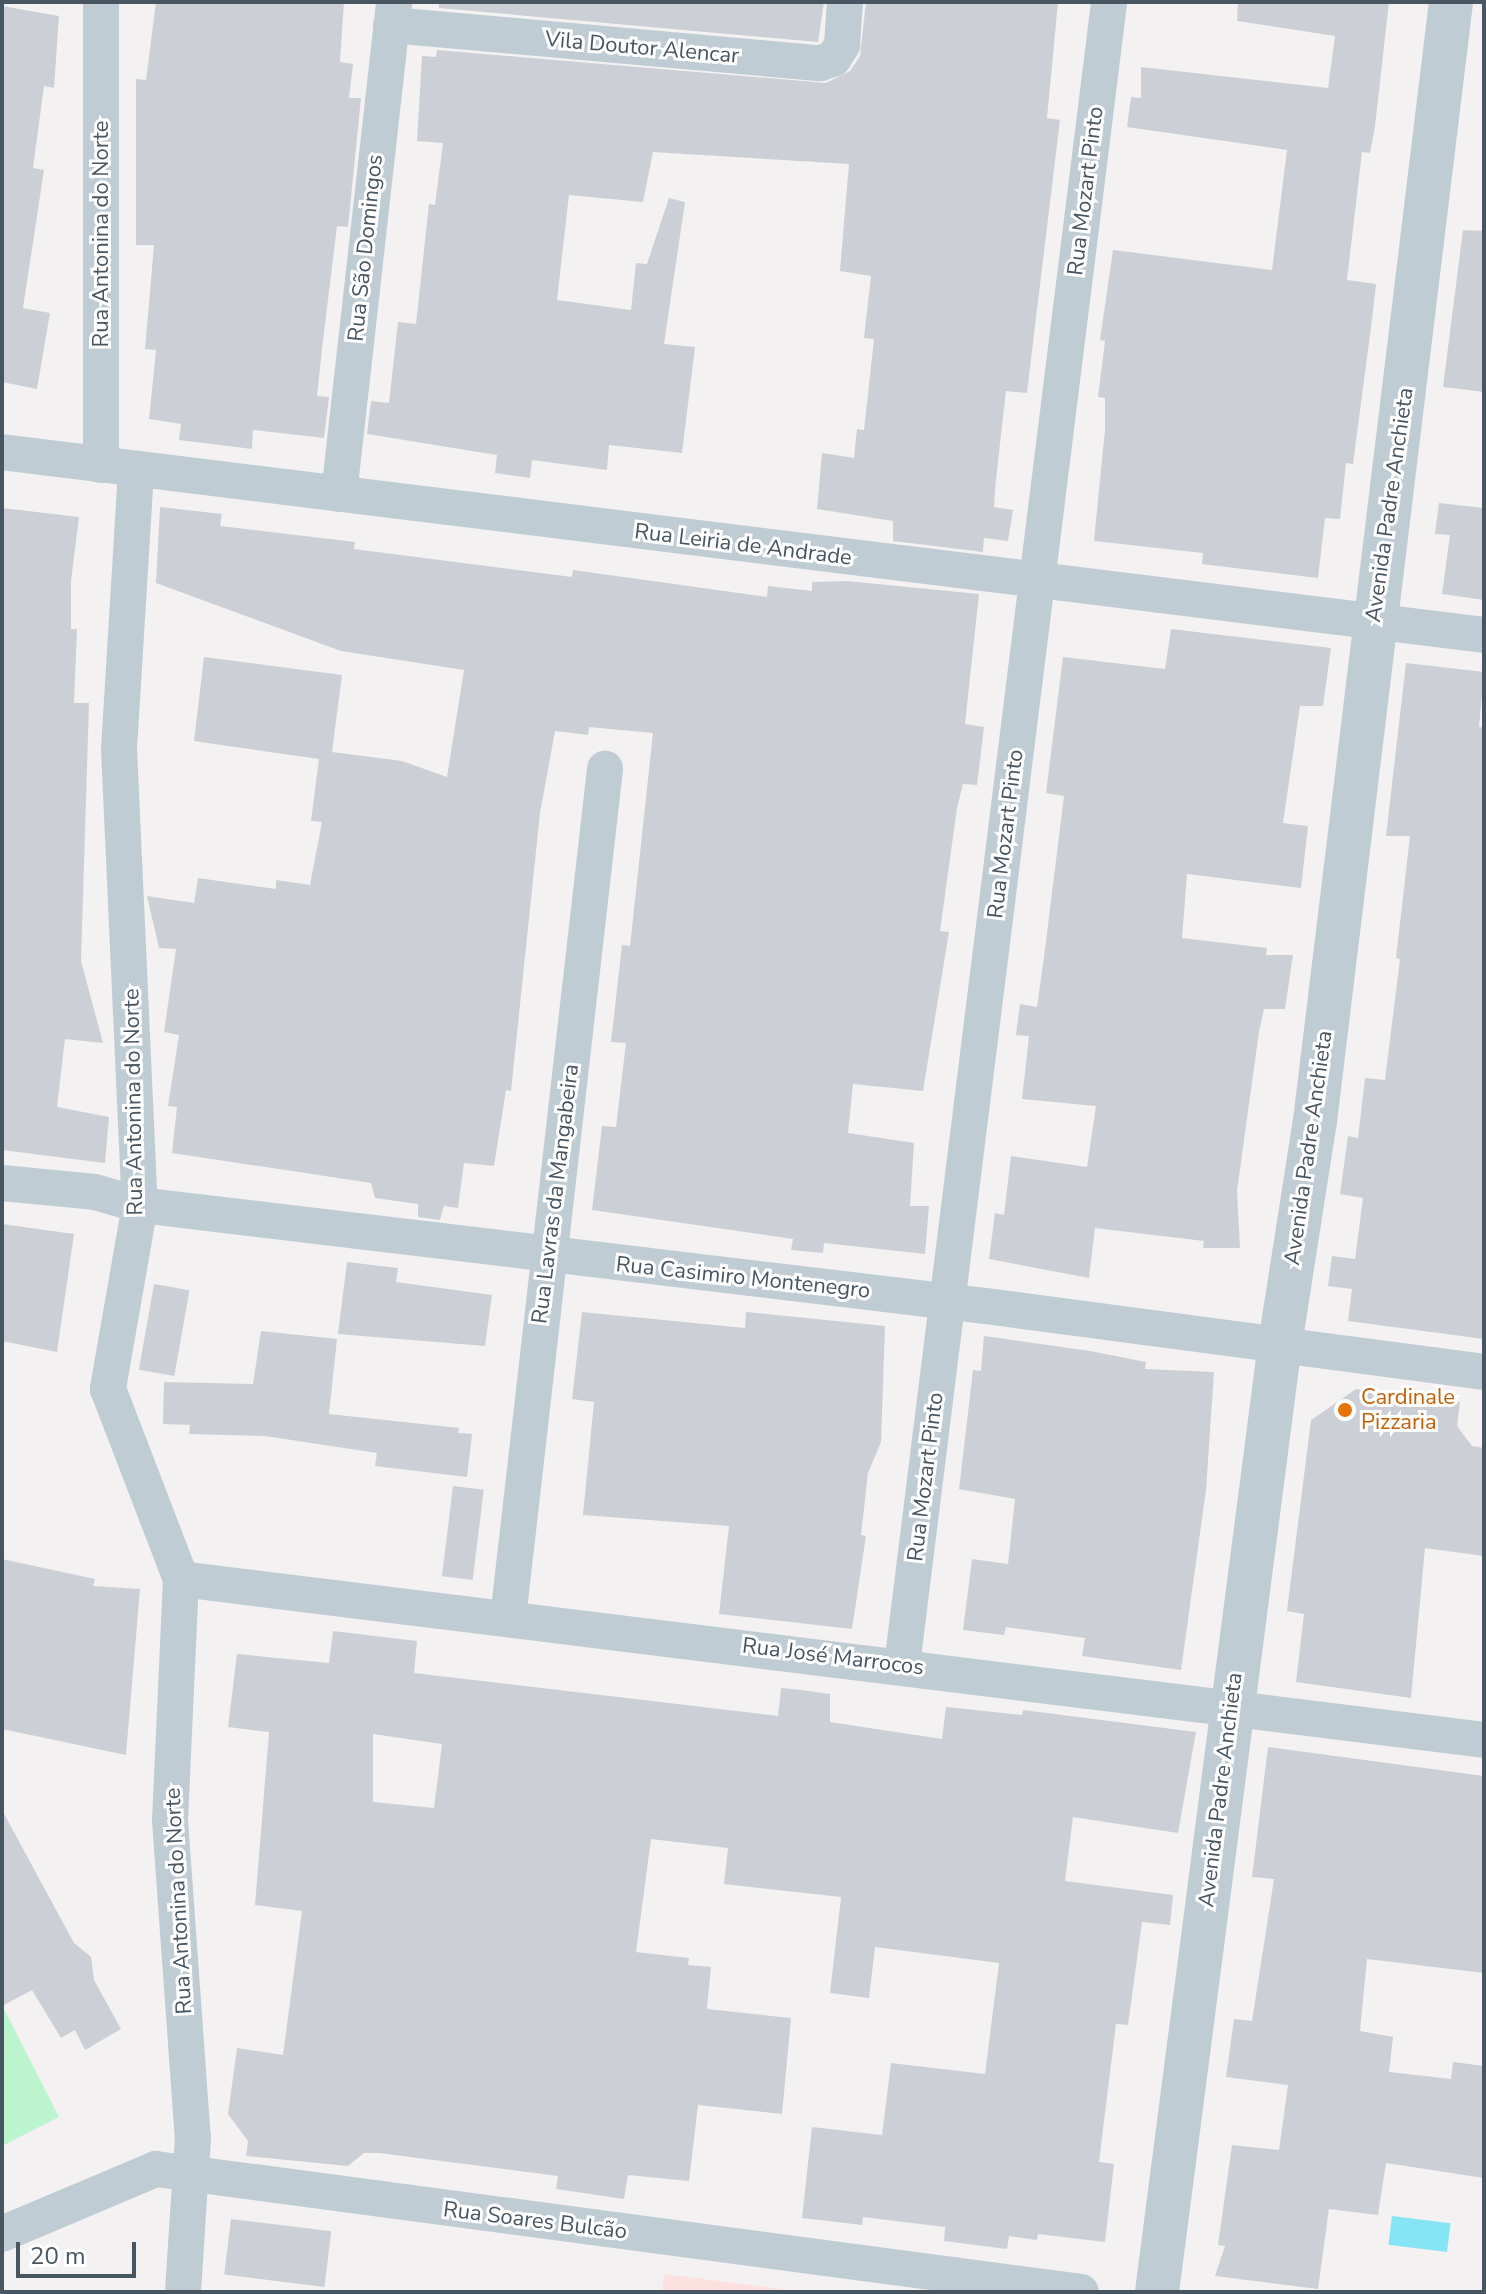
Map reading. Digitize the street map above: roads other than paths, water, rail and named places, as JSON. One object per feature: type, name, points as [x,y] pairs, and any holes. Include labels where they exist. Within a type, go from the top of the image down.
[{"type":"street","name":"Rua Antonina do Norte","points":[[101,2],[118,468],[119,749],[140,1205],[108,1389],[181,1579],[170,1820],[193,2137],[183,2292]]},
{"type":"street","name":"Vila Doutor Alencar","points":[[392,14],[820,63],[833,59],[842,45],[845,2]]},
{"type":"street","name":"Rua Mozart Pinto","points":[[902,1665],[1109,2]]},
{"type":"street","name":"Avenida Padre Anchieta","points":[[1157,2292],[1280,1344],[1315,1121],[1374,622],[1398,465],[1451,2]]},
{"type":"street","name":"Rua São Domingos","points":[[339,494],[392,14]]},
{"type":"street","name":"Rua Leiria de Andrade","points":[[2,452],[1037,583],[1484,635]]},
{"type":"street","name":"Rua Lavras da Mangabeira","points":[[508,1618],[605,769]]},
{"type":"street","name":"Rua Casimiro Montenegro","points":[[2,1183],[95,1192],[140,1205],[548,1256],[948,1301],[1484,1372]]},
{"type":"street","name":"Rua José Marrocos","points":[[181,1579],[902,1665],[1231,1710],[1484,1740]]},
{"type":"street","name":"Rua Soares Bulcão","points":[[2,2234],[156,2169],[1081,2292]]},
{"type":"water","points":[[1392,2216],[1451,2223],[1447,2252],[1388,2245]]},
{"type":"place","name":"Cardinale Pizzaria","points":[[1345,1410]]}]
